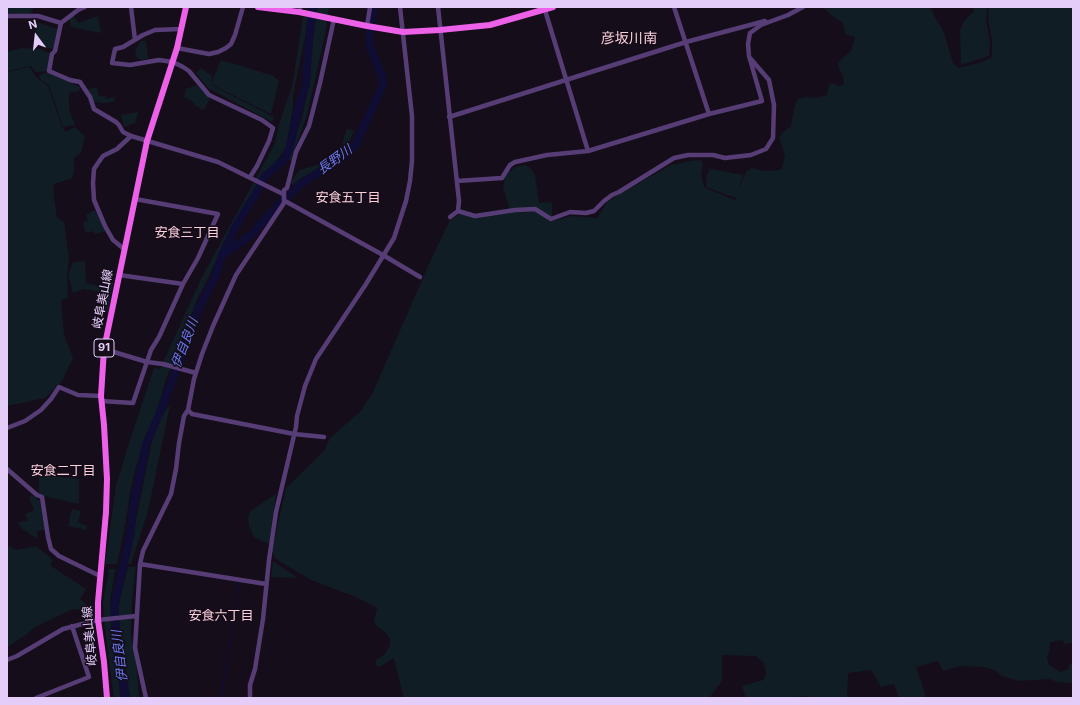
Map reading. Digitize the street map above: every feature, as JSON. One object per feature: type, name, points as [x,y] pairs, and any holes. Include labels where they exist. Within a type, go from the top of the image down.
[{"type":"main road","name":"岐阜美山線","points":[[107,698],[98,620],[107,479],[101,399],[104,349],[147,141],[173,62],[186,7]]},
{"type":"main road","points":[[258,7],[300,9],[332,19],[403,32],[490,25],[544,8],[552,7]]},
{"type":"street","points":[[85,7],[78,10],[61,23],[55,52],[52,54],[50,71],[80,82],[90,97],[94,109],[119,124],[122,132],[218,162],[251,178],[281,193],[285,201],[384,255],[420,277]]},
{"type":"street","points":[[131,7],[135,40]]},
{"type":"street","points":[[177,48],[209,54],[226,48],[231,44],[235,36],[242,7]]},
{"type":"street","points":[[368,26],[370,7]]},
{"type":"street","points":[[250,698],[250,685],[255,669],[263,619],[266,583],[280,491],[296,427],[301,399],[316,359],[366,284],[394,238],[406,201],[412,161],[412,116],[400,7]]},
{"type":"street","points":[[438,7],[459,201],[458,211],[450,217]]},
{"type":"street","points":[[674,7],[709,114]]},
{"type":"street","points":[[457,181],[502,178],[510,165],[515,162],[547,155],[588,151],[709,114],[762,101],[749,56],[748,39],[750,33],[761,25],[788,15],[803,7]]},
{"type":"street","points":[[544,8],[568,80],[588,151]]},
{"type":"street","points":[[449,117],[686,42],[788,15]]},
{"type":"street","points":[[7,16],[38,16],[61,23]]},
{"type":"street","points":[[281,193],[287,188],[296,152],[309,126],[320,83],[332,19]]},
{"type":"street","points":[[181,29],[155,30],[123,47],[115,49],[112,63],[130,65],[159,60],[173,62],[183,66],[209,95],[262,120],[273,128],[269,141],[251,178]]},
{"type":"street","points":[[458,211],[475,216],[515,210],[535,209],[552,219],[570,212],[586,213],[594,211],[612,195],[674,158],[688,155],[713,155],[725,158],[750,155],[766,148],[773,138],[774,105],[769,80],[749,56]]},
{"type":"street","points":[[124,249],[113,240],[105,226],[94,200],[93,183],[94,169],[98,162],[103,156],[116,149],[131,136]]},
{"type":"street","points":[[7,428],[25,421],[41,410],[59,387],[78,395],[133,403],[151,350],[159,337],[183,284],[198,258],[218,214],[135,199]]},
{"type":"street","points":[[146,698],[135,648],[135,616],[140,564],[143,551],[171,494],[184,416],[188,410],[196,373],[213,326],[236,275],[285,201]]},
{"type":"street","points":[[119,275],[183,284]]},
{"type":"street","points":[[104,349],[147,362],[163,364],[196,373]]},
{"type":"street","points":[[188,410],[192,414],[294,434],[324,437]]},
{"type":"street","points":[[7,469],[42,497],[51,549],[59,556],[100,576]]},
{"type":"street","points":[[140,564],[266,583]]},
{"type":"street","points":[[7,660],[17,656],[63,629],[98,620],[135,616]]},
{"type":"street","points":[[36,698],[90,677],[72,626]]},
{"type":"shaded area","points":[[7,7],[34,7],[30,15],[7,13]]},
{"type":"shaded area","points":[[318,7],[329,7],[325,35],[307,115],[291,160],[288,159],[301,121],[307,95],[313,35]]},
{"type":"shaded area","points":[[823,7],[930,7],[943,30],[953,63],[958,68],[982,62],[992,57],[992,40],[988,18],[989,7],[1073,7],[1073,643],[1064,644],[1063,640],[1050,642],[1047,657],[1049,665],[1060,672],[1067,670],[1071,663],[1073,663],[1073,683],[1057,682],[1049,679],[1019,681],[1002,676],[996,671],[984,667],[960,666],[943,671],[938,661],[916,667],[926,697],[921,698],[899,698],[894,684],[881,687],[871,670],[848,673],[847,698],[804,696],[786,698],[746,698],[742,686],[763,680],[766,674],[764,663],[756,656],[722,655],[722,681],[709,698],[404,698],[394,658],[381,666],[377,667],[376,664],[376,660],[385,654],[390,645],[390,639],[375,623],[376,607],[351,595],[311,580],[276,559],[272,551],[286,488],[324,451],[330,438],[361,411],[373,392],[450,220],[459,214],[487,215],[511,213],[503,187],[506,175],[515,167],[526,165],[531,169],[535,175],[539,203],[552,202],[552,221],[572,216],[597,218],[608,201],[671,165],[700,160],[703,163],[701,176],[705,188],[735,200],[736,198],[706,187],[707,175],[710,169],[743,175],[738,191],[746,172],[752,168],[763,171],[780,170],[782,168],[785,155],[779,138],[783,132],[791,126],[795,105],[798,99],[805,97],[816,98],[827,95],[829,85],[832,83],[839,86],[844,83],[838,62],[851,51],[855,37],[845,33],[843,23],[831,15]]},
{"type":"shaded area","points":[[973,7],[987,7],[986,20],[990,42],[989,56],[961,65],[960,31],[964,21],[974,11]]},
{"type":"shaded area","points":[[73,15],[78,23],[98,16],[101,33],[71,27],[69,18]]},
{"type":"shaded area","points":[[303,17],[309,17],[293,95],[293,107],[286,147],[272,167],[266,172],[229,236],[197,300],[166,379],[156,413],[136,467],[117,564],[105,564],[116,486],[154,368],[160,369],[202,277],[275,143],[280,121],[292,87]]},
{"type":"shaded area","points":[[33,21],[58,29],[53,49],[40,46]]},
{"type":"shaded area","points":[[141,41],[146,41],[148,59],[141,60],[137,58],[135,50]]},
{"type":"shaded area","points":[[22,48],[39,49],[50,53],[48,71],[36,72],[31,66],[7,71],[7,52]]},
{"type":"shaded area","points":[[221,60],[274,76],[274,78],[279,80],[271,114],[211,84]]},
{"type":"shaded area","points":[[30,67],[36,77],[48,86],[62,127],[66,132],[75,127],[85,136],[81,153],[74,158],[72,178],[54,184],[53,191],[57,218],[64,222],[69,258],[67,275],[68,298],[61,300],[64,335],[73,358],[62,381],[45,398],[7,406],[7,72]]},
{"type":"shaded area","points":[[201,68],[212,76],[211,85],[274,117],[272,122],[208,88],[196,73]]},
{"type":"shaded area","points":[[48,72],[80,87],[79,91],[69,93],[69,109],[75,125],[63,127],[49,85],[41,80],[39,75]]},
{"type":"shaded area","points":[[197,85],[210,98],[204,110],[184,97],[186,89]]},
{"type":"shaded area","points":[[97,87],[99,96],[105,96],[106,99],[114,97],[115,101],[103,103],[95,102],[91,99],[85,90]]},
{"type":"shaded area","points":[[138,112],[135,123],[124,127],[121,115]]},
{"type":"shaded area","points":[[347,129],[354,131],[346,149],[333,162],[301,178],[293,185],[290,182],[300,170],[324,163],[334,157],[342,148]]},
{"type":"shaded area","points":[[96,211],[106,231],[95,234],[93,231],[86,233],[83,223],[88,220],[86,215]]},
{"type":"shaded area","points":[[85,261],[86,283],[103,287],[102,292],[83,289],[73,293],[68,275],[73,262]]},
{"type":"shaded area","points":[[111,282],[113,282],[108,312],[106,313],[103,293]]},
{"type":"shaded area","points":[[170,405],[148,511],[131,564],[127,564],[154,431],[163,413]]},
{"type":"shaded area","points":[[39,475],[79,479],[79,504],[39,495]]},
{"type":"shaded area","points":[[276,494],[269,544],[254,537],[249,526],[248,517],[250,512],[256,507]]},
{"type":"shaded area","points":[[32,495],[40,501],[45,530],[37,531],[37,539],[21,528],[18,523],[28,520],[25,514],[34,510],[29,498]]},
{"type":"shaded area","points":[[72,509],[81,511],[78,522],[87,526],[86,530],[68,526]]},
{"type":"shaded area","points":[[7,545],[17,550],[36,546],[52,559],[51,566],[86,589],[80,599],[87,605],[82,610],[73,609],[35,627],[26,635],[7,647]]},
{"type":"shaded area","points":[[273,561],[298,578],[271,577]]},
{"type":"shaded area","points":[[128,567],[136,567],[132,600],[131,635],[136,660],[139,698],[130,698],[118,608]]},
{"type":"shaded area","points":[[109,569],[115,569],[110,600],[112,642],[119,681],[120,698],[114,698],[105,628],[103,603]]},
{"type":"waterway","name":"伊自良川","points":[[126,698],[120,670],[115,622],[115,602],[130,537],[133,508],[146,444],[161,410],[199,308],[215,277],[222,255],[237,224],[265,176],[284,160],[290,147],[297,113],[306,84],[313,7]]},
{"type":"waterway","name":"長野川","points":[[224,254],[251,235],[279,204],[302,183],[348,154],[356,144],[383,84],[382,76],[370,47],[373,7]]},
{"type":"waterway","points":[[221,698],[239,583]]},
{"type":"district","name":"彦坂川南","points":[[629,39]]},
{"type":"district","name":"安食五丁目","points":[[348,198]]},
{"type":"district","name":"安食三丁目","points":[[187,233]]},
{"type":"district","name":"安食二丁目","points":[[63,471]]},
{"type":"district","name":"安食六丁目","points":[[221,616]]}]
